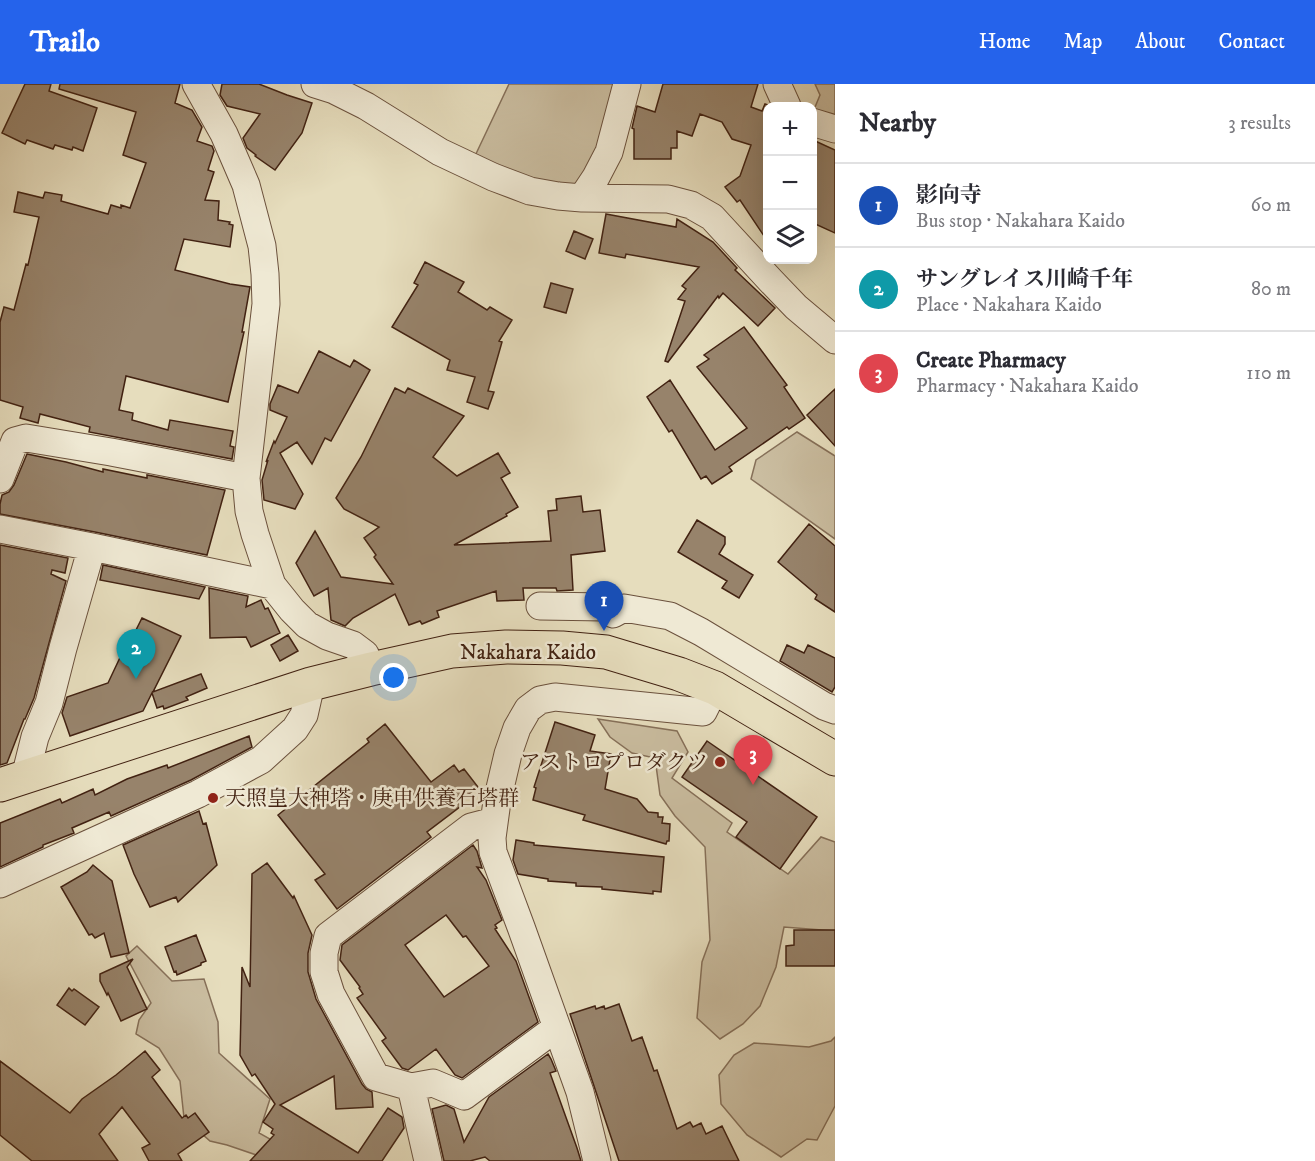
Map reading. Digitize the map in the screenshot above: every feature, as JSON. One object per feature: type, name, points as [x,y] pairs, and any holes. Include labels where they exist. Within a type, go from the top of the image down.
[{"type":"main road","name":"Nakahara Kaido","points":[[12,781],[311,684],[452,651],[506,647],[606,652],[679,674],[715,688],[835,759]]},
{"type":"street","points":[[196,84],[224,134],[246,185],[262,246],[266,304],[246,478],[249,511],[272,585],[307,625],[327,636],[354,645],[365,654],[371,669]]},
{"type":"street","points":[[315,84],[334,90],[366,106],[440,152],[493,177],[531,191],[582,198],[668,199],[691,205],[712,217],[796,307],[835,340]]},
{"type":"street","points":[[582,198],[609,152],[627,84]]},
{"type":"street","points":[[777,84],[785,102]]},
{"type":"street","points":[[817,123],[835,129]]},
{"type":"street","points":[[0,479],[15,441],[26,438],[246,478]]},
{"type":"street","points":[[0,529],[272,585]]},
{"type":"street","points":[[12,781],[49,703],[92,547]]},
{"type":"street","points":[[540,606],[605,608],[613,614]]},
{"type":"street","points":[[613,614],[624,608],[670,616],[701,632],[824,706],[835,710]]},
{"type":"street","points":[[606,652],[613,614]]},
{"type":"street","points":[[0,884],[198,794],[261,760],[295,729],[304,714],[311,684]]},
{"type":"street","points":[[597,1161],[580,1092],[493,852],[492,838],[497,801],[508,754],[517,728],[528,709],[540,700],[555,697],[703,712],[715,688]]},
{"type":"street","points":[[494,821],[471,827],[328,936],[324,953],[324,972],[331,994],[376,1077],[411,1087],[433,1083],[464,1096],[556,1028]]},
{"type":"street","points":[[411,1087],[428,1161]]},
{"type":"shaded area","points":[[509,84],[619,84],[602,150],[578,189],[533,184],[474,158]]},
{"type":"shaded area","points":[[815,84],[835,84],[835,119],[817,113],[820,95]]},
{"type":"shaded area","points":[[797,432],[835,456],[835,539],[751,479],[756,460]]},
{"type":"shaded area","points":[[598,719],[677,731],[688,752],[672,778],[732,823],[727,832],[788,874],[821,837],[835,842],[835,931],[784,927],[776,967],[760,1006],[743,1024],[720,1039],[697,1018],[702,962],[710,940],[705,847],[675,816],[660,795],[655,758],[632,753],[610,737]]},
{"type":"shaded area","points":[[137,946],[172,981],[204,979],[218,1022],[219,1053],[270,1099],[259,1133],[309,1161],[274,1161],[210,1141],[184,1118],[180,1081],[159,1048],[136,1034],[139,1020],[151,1003],[126,956]]},
{"type":"shaded area","points":[[835,1037],[835,1106],[817,1140],[807,1139],[781,1157],[747,1135],[721,1104],[719,1075],[734,1055],[754,1043],[809,1047],[831,1041]]},
{"type":"building","points":[[25,84],[51,84],[49,91],[97,108],[83,151],[73,147],[72,150],[55,145],[53,149],[27,140],[25,144],[2,133]]},
{"type":"building","points":[[60,84],[180,84],[175,103],[192,110],[202,127],[197,141],[212,146],[214,151],[208,170],[214,172],[205,200],[219,201],[218,220],[230,222],[229,224],[233,225],[230,247],[184,239],[175,270],[250,287],[242,332],[244,332],[228,402],[126,376],[119,410],[133,413],[132,420],[168,430],[170,420],[233,431],[230,446],[234,447],[232,459],[89,432],[90,427],[40,414],[38,423],[20,418],[23,407],[0,400],[0,322],[4,307],[14,310],[26,264],[28,265],[39,217],[14,212],[18,192],[43,198],[45,192],[62,195],[61,201],[108,214],[111,205],[130,208],[146,163],[123,155],[136,112],[59,89]]},
{"type":"building","points":[[222,84],[259,84],[312,103],[302,133],[275,170],[247,148],[243,138],[260,114],[227,106],[220,95]]},
{"type":"building","points":[[663,84],[758,84],[751,107],[762,111],[763,109],[763,234],[740,200],[737,202],[725,187],[740,176],[751,145],[732,139],[722,122],[700,114],[692,136],[677,131],[677,148],[671,148],[671,159],[634,159],[634,129],[632,128],[637,106],[655,112]]},
{"type":"building","points":[[817,142],[835,150],[835,233],[817,225]]},
{"type":"building","points":[[606,214],[676,227],[677,219],[713,242],[737,268],[735,270],[775,308],[758,326],[723,293],[719,298],[718,296],[668,362],[665,361],[685,301],[678,299],[686,289],[682,286],[699,267],[626,254],[625,258],[599,253]]},
{"type":"building","points":[[574,231],[593,239],[585,259],[566,251]]},
{"type":"building","points":[[425,262],[464,282],[458,292],[487,310],[490,307],[512,320],[499,341],[502,342],[488,391],[494,392],[488,409],[467,402],[475,377],[447,370],[450,360],[392,327],[418,285],[414,283]]},
{"type":"building","points":[[551,283],[573,289],[566,313],[544,307]]},
{"type":"building","points":[[744,327],[787,385],[784,387],[805,418],[789,429],[787,427],[729,467],[732,471],[712,484],[706,476],[701,479],[672,430],[669,432],[647,397],[670,380],[715,450],[747,428],[697,367],[709,359],[704,355]]},
{"type":"building","points":[[319,351],[350,367],[354,360],[370,370],[331,441],[325,438],[312,464],[297,442],[280,453],[303,494],[295,509],[264,500],[262,480],[268,460],[266,462],[287,417],[270,410],[270,404],[278,385],[298,393]]},
{"type":"building","points":[[395,388],[405,393],[408,388],[464,416],[433,457],[457,476],[498,453],[510,473],[501,478],[518,507],[506,514],[507,516],[454,545],[551,541],[548,511],[557,510],[556,499],[581,496],[583,512],[600,510],[605,551],[571,555],[573,590],[523,588],[524,600],[497,601],[496,591],[437,611],[439,617],[422,624],[420,621],[409,625],[395,594],[353,618],[345,626],[331,620],[328,588],[314,596],[296,563],[315,531],[341,577],[393,584],[364,538],[379,527],[344,509],[336,498],[361,457]]},
{"type":"building","points":[[835,389],[835,446],[807,415]]},
{"type":"building","points":[[27,454],[103,472],[103,469],[147,478],[147,475],[225,490],[207,555],[0,514],[2,495],[9,492],[14,485]]},
{"type":"building","points":[[697,520],[725,537],[725,544],[719,554],[753,575],[739,598],[722,588],[727,581],[678,552]]},
{"type":"building","points":[[809,524],[835,546],[835,612],[815,599],[817,595],[778,562]]},
{"type":"building","points":[[0,545],[68,558],[65,573],[52,570],[51,574],[66,581],[34,698],[7,763],[0,765]]},
{"type":"building","points":[[103,565],[205,587],[199,599],[100,580]]},
{"type":"building","points":[[209,588],[248,596],[246,607],[261,600],[265,609],[268,608],[280,633],[251,647],[246,637],[210,638]]},
{"type":"building","points":[[142,618],[181,636],[153,692],[201,674],[207,688],[186,697],[188,700],[164,709],[163,706],[157,708],[152,693],[143,711],[70,736],[62,713],[67,697],[108,683]]},
{"type":"building","points":[[288,635],[298,651],[280,661],[271,645]]},
{"type":"building","points":[[787,645],[804,653],[808,645],[835,658],[835,687],[832,692],[780,661]]},
{"type":"building","points":[[555,722],[595,735],[590,751],[611,754],[605,789],[637,799],[648,812],[658,813],[658,817],[663,817],[662,823],[670,824],[669,841],[666,844],[583,820],[585,815],[533,800],[536,788],[534,787]]},
{"type":"building","points":[[385,724],[431,782],[454,765],[459,772],[464,769],[478,787],[458,802],[461,806],[427,832],[431,837],[337,909],[315,880],[325,874],[278,815],[369,742],[367,739]]},
{"type":"building","points":[[249,736],[252,747],[191,780],[111,816],[109,812],[72,828],[74,833],[43,845],[0,867],[0,823],[60,799],[62,803],[93,789],[95,795],[127,779],[167,765],[168,768]]},
{"type":"building","points":[[707,741],[817,817],[780,869],[736,837],[747,822],[682,777]]},
{"type":"building","points":[[199,811],[203,824],[206,823],[217,865],[178,902],[176,897],[150,907],[123,845]]},
{"type":"building","points":[[516,840],[534,843],[534,845],[664,857],[661,892],[653,891],[653,894],[576,886],[576,883],[548,881],[548,879],[518,874],[513,860]]},
{"type":"building","points":[[473,845],[482,868],[477,867],[486,880],[502,920],[495,925],[497,928],[495,929],[516,961],[538,1022],[462,1078],[455,1075],[436,1049],[408,1070],[402,1068],[382,1041],[386,1038],[357,998],[363,994],[340,960],[342,945]],"holes":[[[446,915],[463,937],[466,936],[489,966],[444,997],[405,945]]]},
{"type":"building","points":[[267,863],[293,898],[294,896],[312,935],[308,953],[308,972],[316,999],[362,1084],[372,1092],[373,1107],[336,1109],[334,1076],[280,1105],[358,1153],[388,1108],[402,1117],[404,1128],[382,1161],[250,1161],[274,1135],[271,1133],[273,1129],[263,1122],[275,1104],[255,1074],[252,1076],[240,1055],[242,967],[250,987],[252,874]]},
{"type":"building","points":[[93,865],[112,881],[129,953],[111,957],[104,933],[95,938],[92,934],[89,935],[61,887],[87,872]]},
{"type":"building","points":[[794,930],[835,930],[835,966],[786,966],[786,946],[794,945]]},
{"type":"building","points":[[196,935],[206,961],[177,975],[165,947]]},
{"type":"building","points":[[133,959],[127,967],[147,1009],[121,1021],[100,981],[100,974]]},
{"type":"building","points":[[69,988],[72,991],[74,989],[99,1007],[85,1025],[57,1005]]},
{"type":"building","points":[[619,1004],[632,1041],[642,1037],[654,1071],[657,1070],[677,1129],[690,1122],[693,1127],[701,1123],[706,1134],[722,1126],[739,1161],[619,1161],[570,1014],[595,1006],[596,1009],[604,1006],[605,1009]]},
{"type":"building","points":[[145,1051],[160,1070],[152,1077],[182,1118],[186,1115],[188,1118],[195,1113],[209,1132],[178,1154],[182,1161],[149,1161],[142,1148],[150,1144],[122,1107],[99,1134],[118,1161],[32,1161],[0,1135],[0,1061],[70,1113],[82,1099]]},
{"type":"building","points":[[548,1054],[556,1071],[550,1073],[581,1161],[490,1161],[485,1157],[470,1161],[444,1161],[432,1109],[446,1105],[454,1109],[464,1142],[489,1097]]},
{"type":"place","name":"影向寺","points":[[604,631]]},
{"type":"place","name":"サングレイス川崎千年","points":[[136,679]]},
{"type":"place","name":"アストロプロダクツ","points":[[720,762]]},
{"type":"place","name":"Create Pharmacy","points":[[753,785]]},
{"type":"place","name":"天照皇大神塔・庚申供養石塔群","points":[[213,798]]}]
